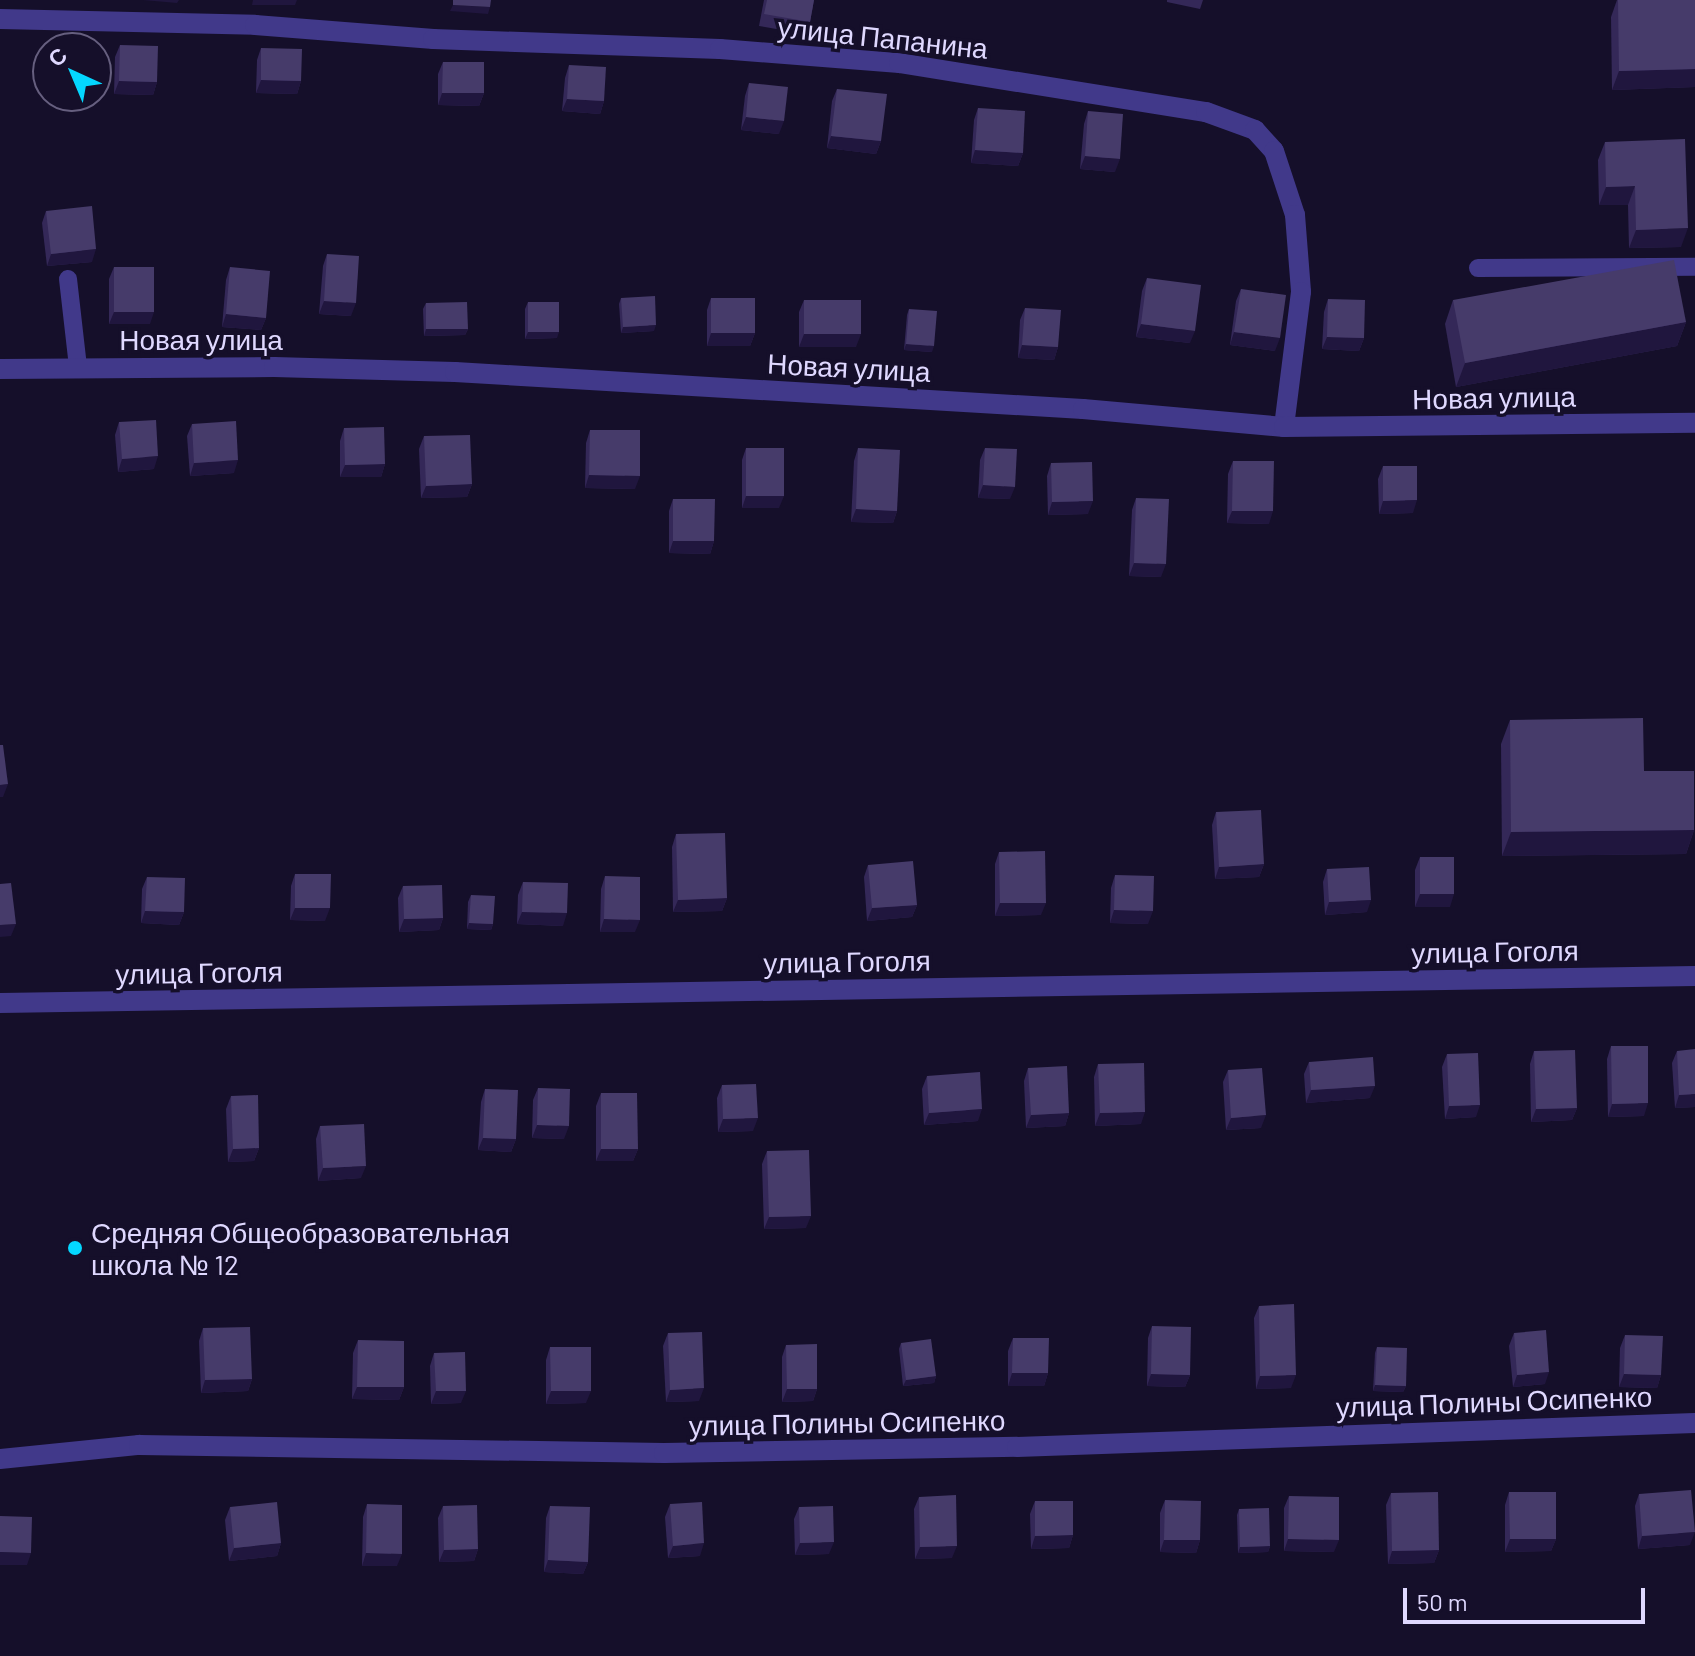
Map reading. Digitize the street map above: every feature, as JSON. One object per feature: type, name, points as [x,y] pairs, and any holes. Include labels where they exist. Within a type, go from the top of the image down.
[{"type":"street","name":"улица Папанина","points":[[0,19],[255,25],[433,39],[720,49],[899,63],[1206,112],[1255,130],[1274,151],[1295,215],[1301,292],[1284,427]]},
{"type":"street","name":"Новая улица","points":[[0,369],[78,367],[455,372],[1083,409],[1284,427],[1695,423]]},
{"type":"street","name":"улица Гоголя","points":[[0,1003],[1695,976]]},
{"type":"street","name":"улица Полины Осипенко","points":[[0,1459],[139,1445],[710,1452],[1017,1447],[1695,1423]]},
{"type":"lane","points":[[1478,268],[1695,267]]},
{"type":"lane","points":[[68,279],[78,367]]},
{"type":"building","points":[[453,0],[491,0],[490,7],[453,5]]},
{"type":"building","points":[[767,0],[814,0],[810,22],[764,14]]},
{"type":"building","points":[[1618,0],[1695,0],[1695,69],[1619,71]]},
{"type":"building","points":[[120,45],[158,46],[157,82],[119,81]]},
{"type":"building","points":[[261,48],[302,49],[301,81],[261,80]]},
{"type":"building","points":[[443,62],[484,62],[484,93],[442,93]]},
{"type":"building","points":[[569,65],[606,67],[604,101],[567,99]]},
{"type":"building","points":[[749,83],[788,87],[784,121],[746,117]]},
{"type":"building","points":[[837,89],[887,94],[881,141],[831,136]]},
{"type":"building","points":[[978,108],[1025,111],[1023,153],[975,150]]},
{"type":"building","points":[[1088,111],[1123,114],[1120,159],[1085,156]]},
{"type":"building","points":[[1685,139],[1688,228],[1636,230],[1635,186],[1606,187],[1605,142]]},
{"type":"building","points":[[92,206],[96,249],[51,254],[46,211]]},
{"type":"building","points":[[327,254],[359,256],[356,303],[324,301]]},
{"type":"building","points":[[1674,260],[1686,322],[1465,363],[1453,300]]},
{"type":"building","points":[[114,267],[154,267],[154,312],[114,312]]},
{"type":"building","points":[[230,267],[270,271],[266,318],[226,314]]},
{"type":"building","points":[[1147,278],[1201,285],[1195,331],[1141,324]]},
{"type":"building","points":[[1241,289],[1286,295],[1280,338],[1234,332]]},
{"type":"building","points":[[655,296],[656,325],[623,327],[621,298]]},
{"type":"building","points":[[711,298],[755,298],[755,333],[711,333]]},
{"type":"building","points":[[1328,299],[1365,300],[1364,338],[1327,337]]},
{"type":"building","points":[[804,300],[861,300],[861,334],[804,334]]},
{"type":"building","points":[[467,302],[468,329],[426,329],[426,303]]},
{"type":"building","points":[[528,302],[559,302],[559,332],[528,332]]},
{"type":"building","points":[[1025,308],[1061,310],[1058,347],[1022,345]]},
{"type":"building","points":[[909,309],[937,311],[934,346],[906,344]]},
{"type":"building","points":[[156,420],[158,456],[122,459],[119,422]]},
{"type":"building","points":[[236,421],[238,460],[194,463],[192,424]]},
{"type":"building","points":[[384,427],[385,464],[345,465],[344,428]]},
{"type":"building","points":[[590,430],[640,430],[640,476],[589,475]]},
{"type":"building","points":[[470,435],[472,484],[426,486],[424,436]]},
{"type":"building","points":[[746,448],[784,448],[784,496],[746,496]]},
{"type":"building","points":[[858,448],[900,450],[897,511],[856,509]]},
{"type":"building","points":[[985,448],[1017,449],[1015,487],[983,485]]},
{"type":"building","points":[[1233,461],[1274,461],[1273,511],[1232,511]]},
{"type":"building","points":[[1092,462],[1093,501],[1052,502],[1051,463]]},
{"type":"building","points":[[1383,466],[1417,466],[1417,500],[1383,501]]},
{"type":"building","points":[[1136,498],[1169,499],[1166,564],[1134,563]]},
{"type":"building","points":[[673,499],[715,499],[714,541],[673,541]]},
{"type":"building","points":[[1643,718],[1644,771],[1694,771],[1694,830],[1511,832],[1510,720]]},
{"type":"building","points":[[0,745],[3,745],[8,784],[0,785]]},
{"type":"building","points":[[1261,810],[1264,864],[1219,867],[1216,812]]},
{"type":"building","points":[[725,833],[727,898],[678,900],[676,834]]},
{"type":"building","points":[[1045,851],[1046,903],[1000,903],[999,852]]},
{"type":"building","points":[[1420,857],[1454,857],[1454,894],[1420,894]]},
{"type":"building","points":[[913,861],[917,905],[872,908],[868,865]]},
{"type":"building","points":[[1369,867],[1371,900],[1329,902],[1327,869]]},
{"type":"building","points":[[295,874],[331,874],[330,908],[295,908]]},
{"type":"building","points":[[1115,875],[1154,876],[1153,911],[1114,910]]},
{"type":"building","points":[[605,876],[640,877],[640,920],[604,919]]},
{"type":"building","points":[[147,877],[185,878],[184,912],[145,911]]},
{"type":"building","points":[[523,882],[568,883],[567,913],[522,912]]},
{"type":"building","points":[[11,883],[16,924],[0,925],[0,884]]},
{"type":"building","points":[[442,885],[443,918],[404,919],[403,886]]},
{"type":"building","points":[[471,895],[495,896],[493,924],[469,923]]},
{"type":"building","points":[[1611,1046],[1648,1046],[1648,1103],[1612,1104]]},
{"type":"building","points":[[1695,1049],[1695,1094],[1679,1095],[1677,1051]]},
{"type":"building","points":[[1575,1050],[1577,1108],[1536,1109],[1534,1051]]},
{"type":"building","points":[[1478,1053],[1480,1105],[1449,1106],[1447,1054]]},
{"type":"building","points":[[1373,1057],[1375,1086],[1311,1090],[1309,1062]]},
{"type":"building","points":[[1144,1063],[1145,1112],[1100,1113],[1098,1064]]},
{"type":"building","points":[[1067,1066],[1069,1113],[1031,1115],[1028,1068]]},
{"type":"building","points":[[1262,1068],[1266,1115],[1231,1118],[1228,1070]]},
{"type":"building","points":[[980,1072],[982,1109],[929,1113],[927,1076]]},
{"type":"building","points":[[756,1084],[758,1118],[723,1119],[722,1085]]},
{"type":"building","points":[[538,1088],[570,1089],[569,1126],[537,1125]]},
{"type":"building","points":[[485,1089],[518,1090],[516,1139],[483,1138]]},
{"type":"building","points":[[601,1093],[637,1093],[638,1149],[601,1149]]},
{"type":"building","points":[[258,1095],[259,1148],[233,1149],[231,1096]]},
{"type":"building","points":[[364,1124],[366,1166],[323,1168],[320,1126]]},
{"type":"building","points":[[809,1150],[811,1216],[769,1217],[767,1151]]},
{"type":"building","points":[[1294,1304],[1296,1375],[1260,1376],[1259,1306]]},
{"type":"building","points":[[1152,1326],[1191,1327],[1190,1375],[1151,1374]]},
{"type":"building","points":[[250,1327],[252,1379],[205,1380],[203,1328]]},
{"type":"building","points":[[1546,1330],[1549,1372],[1517,1375],[1514,1333]]},
{"type":"building","points":[[702,1332],[704,1388],[670,1390],[668,1333]]},
{"type":"building","points":[[1625,1335],[1663,1336],[1661,1375],[1624,1374]]},
{"type":"building","points":[[1013,1338],[1049,1338],[1048,1373],[1012,1373]]},
{"type":"building","points":[[931,1339],[936,1376],[906,1380],[901,1343]]},
{"type":"building","points":[[358,1340],[404,1341],[404,1387],[357,1387]]},
{"type":"building","points":[[817,1344],[817,1389],[787,1389],[786,1345]]},
{"type":"building","points":[[550,1347],[591,1347],[591,1391],[551,1391]]},
{"type":"building","points":[[1377,1347],[1407,1348],[1406,1386],[1375,1385]]},
{"type":"building","points":[[465,1352],[466,1391],[436,1391],[434,1353]]},
{"type":"building","points":[[1691,1490],[1695,1532],[1642,1536],[1639,1494]]},
{"type":"building","points":[[1438,1492],[1439,1550],[1392,1551],[1391,1493]]},
{"type":"building","points":[[1509,1492],[1556,1492],[1556,1539],[1510,1539]]},
{"type":"building","points":[[956,1495],[957,1546],[920,1547],[919,1497]]},
{"type":"building","points":[[1289,1496],[1339,1497],[1339,1540],[1288,1539]]},
{"type":"building","points":[[1165,1500],[1201,1501],[1200,1540],[1164,1540]]},
{"type":"building","points":[[1035,1501],[1073,1501],[1073,1535],[1035,1536]]},
{"type":"building","points":[[277,1502],[281,1543],[234,1548],[230,1507]]},
{"type":"building","points":[[702,1502],[704,1543],[673,1546],[670,1504]]},
{"type":"building","points":[[367,1504],[402,1505],[402,1554],[366,1553]]},
{"type":"building","points":[[477,1505],[478,1549],[444,1550],[443,1506]]},
{"type":"building","points":[[550,1506],[590,1507],[588,1562],[548,1560]]},
{"type":"building","points":[[833,1506],[834,1542],[800,1543],[799,1507]]},
{"type":"building","points":[[1269,1508],[1270,1546],[1240,1547],[1239,1509]]},
{"type":"building","points":[[0,1516],[32,1517],[31,1553],[0,1552]]},
{"type":"place","name":"Средняя Общеобразовательная школа № 12","points":[[75,1248]]}]
